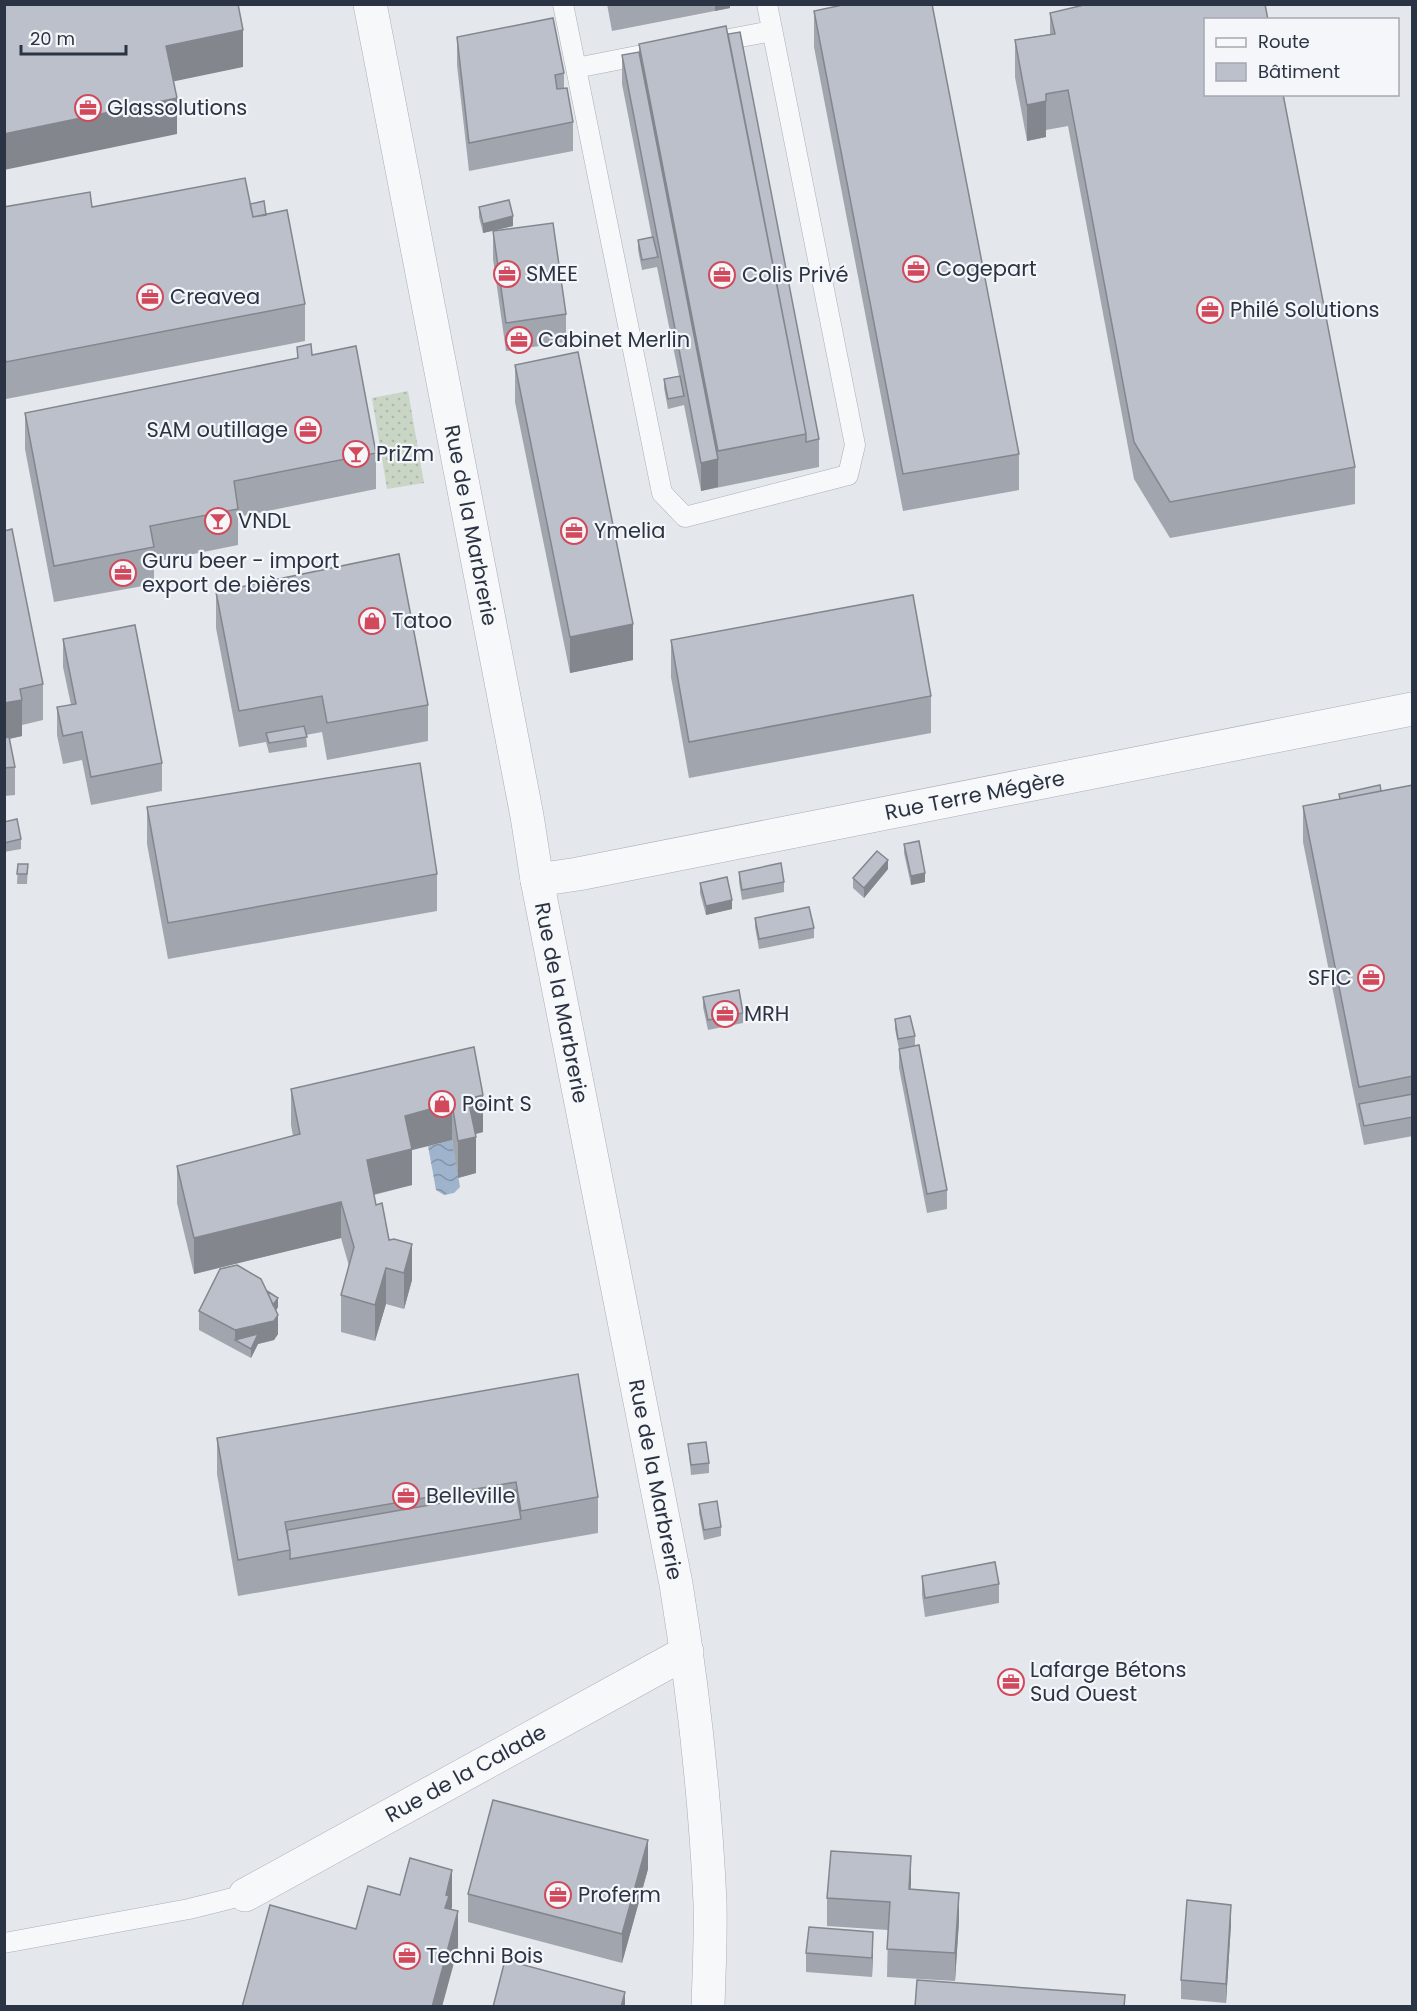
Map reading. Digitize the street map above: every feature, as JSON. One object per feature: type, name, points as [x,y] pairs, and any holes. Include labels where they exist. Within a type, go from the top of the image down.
[{"type":"street","name":"Rue de la Marbrerie","points":[[370,4],[527,816],[537,880],[674,1572],[687,1653],[710,1903],[708,2007]]},
{"type":"street","name":"Rue Terre Mégère","points":[[537,880],[578,874],[1413,710]]},
{"type":"street","name":"Rue de la Calade","points":[[245,1895],[687,1653]]},
{"type":"lane","points":[[563,4],[662,493],[685,518],[848,475],[855,445],[767,4]]},
{"type":"lane","points":[[691,46],[772,31]]},
{"type":"lane","points":[[576,68],[668,50]]},
{"type":"lane","points":[[4,1943],[189,1909],[245,1895]]},
{"type":"green space","points":[[408,391],[424,483],[387,489],[372,398]]},
{"type":"water","points":[[452,1140],[460,1187],[454,1193],[444,1195],[436,1190],[428,1146]]},
{"type":"building","name":"Glassolutions","points":[[4,4],[238,4],[243,30],[166,46],[177,98],[4,134]]},
{"type":"building","name":"Cogepart","points":[[847,4],[932,4],[1019,454],[903,474],[814,11]]},
{"type":"building","name":"Philé Solutions","points":[[1088,4],[1265,4],[1268,18],[1204,18],[1204,96],[1283,96],[1355,467],[1170,502],[1134,442],[1068,90],[1046,94],[1046,101],[1027,105],[1015,40],[1055,34],[1050,13]]},
{"type":"building","points":[[553,18],[564,73],[555,75],[557,89],[567,88],[573,122],[469,143],[457,37]]},
{"type":"building","name":"Colis Privé","points":[[726,26],[806,434],[718,451],[639,44]]},
{"type":"building","points":[[740,32],[819,439],[806,442],[728,34]]},
{"type":"building","points":[[639,52],[718,459],[701,463],[622,55]]},
{"type":"building","name":"Creavea","points":[[245,178],[253,217],[287,210],[305,304],[6,362],[4,354],[4,207],[90,192],[92,207]]},
{"type":"building","points":[[509,200],[513,216],[483,224],[479,207]]},
{"type":"building","points":[[264,201],[266,215],[253,217],[250,204]]},
{"type":"building","points":[[553,223],[566,314],[506,323],[493,231]]},
{"type":"building","points":[[653,237],[658,257],[642,260],[638,240]]},
{"type":"building","points":[[311,344],[312,355],[356,346],[376,453],[234,481],[238,509],[150,526],[154,547],[54,566],[25,413],[298,358],[297,347]]},
{"type":"building","name":"Ymelia","points":[[578,352],[633,624],[570,637],[515,365]]},
{"type":"building","points":[[680,376],[684,396],[668,399],[664,379]]},
{"type":"building","points":[[12,529],[43,684],[20,689],[22,700],[4,703],[4,531]]},
{"type":"building","points":[[399,554],[428,705],[327,723],[322,696],[239,711],[216,592]]},
{"type":"building","points":[[913,595],[931,696],[689,742],[671,640]]},
{"type":"building","points":[[135,625],[162,763],[91,777],[82,732],[63,736],[57,707],[76,704],[63,639]]},
{"type":"building","points":[[304,726],[307,737],[269,743],[266,733]]},
{"type":"building","points":[[9,737],[15,767],[4,768],[4,738]]},
{"type":"building","points":[[420,763],[437,874],[168,923],[147,807]]},
{"type":"building","points":[[1380,785],[1381,791],[1340,799],[1339,794]]},
{"type":"building","name":"SFIC","points":[[1413,785],[1413,1076],[1359,1087],[1303,806]]},
{"type":"building","points":[[17,819],[21,839],[4,843],[4,822]]},
{"type":"building","points":[[919,841],[925,873],[911,876],[904,844]]},
{"type":"building","points":[[877,851],[888,860],[864,888],[853,878]]},
{"type":"building","points":[[781,863],[784,882],[742,890],[739,872]]},
{"type":"building","points":[[18,864],[28,864],[27,874],[17,874]]},
{"type":"building","points":[[727,877],[732,900],[706,906],[700,883]]},
{"type":"building","points":[[809,907],[814,928],[759,939],[755,918]]},
{"type":"building","points":[[739,990],[743,1013],[708,1020],[703,997]]},
{"type":"building","points":[[910,1016],[915,1036],[898,1039],[895,1019]]},
{"type":"building","points":[[919,1045],[947,1190],[927,1194],[899,1049]]},
{"type":"building","points":[[474,1047],[483,1095],[468,1099],[476,1137],[458,1141],[452,1103],[405,1116],[412,1149],[367,1160],[376,1205],[382,1203],[389,1240],[394,1239],[412,1244],[404,1273],[386,1268],[375,1305],[341,1295],[354,1247],[341,1202],[194,1238],[177,1166],[300,1134],[291,1089]]},
{"type":"building","points":[[1413,1094],[1413,1117],[1364,1126],[1359,1104]]},
{"type":"building","points":[[237,1265],[261,1279],[278,1315],[274,1321],[235,1330],[199,1311],[220,1269]]},
{"type":"building","points":[[267,1291],[278,1298],[273,1305]]},
{"type":"building","points":[[258,1334],[251,1349],[235,1340]]},
{"type":"building","name":"Belleville","points":[[578,1374],[598,1497],[521,1511],[516,1482],[285,1522],[290,1550],[238,1560],[217,1438]]},
{"type":"building","points":[[706,1442],[709,1463],[691,1465],[688,1444]]},
{"type":"building","points":[[516,1490],[521,1519],[290,1559],[287,1530]]},
{"type":"building","points":[[717,1501],[721,1527],[704,1530],[699,1504]]},
{"type":"building","points":[[995,1562],[999,1584],[925,1598],[922,1576]]},
{"type":"building","name":"Proferm","points":[[493,1800],[648,1840],[622,1934],[468,1894]]},
{"type":"building","points":[[831,1851],[911,1856],[909,1889],[959,1893],[955,1953],[887,1949],[890,1902],[827,1898]]},
{"type":"building","name":"Techni Bois","points":[[410,1858],[452,1870],[445,1908],[458,1911],[432,2007],[242,2007],[270,1905],[356,1929],[368,1886],[400,1895]]},
{"type":"building","points":[[1187,1900],[1231,1905],[1226,1984],[1181,1980]]},
{"type":"building","points":[[809,1927],[873,1932],[872,1958],[806,1953]]},
{"type":"building","points":[[505,1960],[625,1992],[621,2007],[493,2007]]},
{"type":"building","points":[[917,1980],[1125,1995],[1124,2007],[915,2007]]},
{"type":"place","name":"Glassolutions","points":[[88,108]]},
{"type":"place","name":"Cogepart","points":[[916,269]]},
{"type":"place","name":"SMEE","points":[[507,274]]},
{"type":"place","name":"Colis Privé","points":[[722,275]]},
{"type":"place","name":"Creavea","points":[[150,297]]},
{"type":"place","name":"Philé Solutions","points":[[1210,310]]},
{"type":"place","name":"Cabinet Merlin","points":[[519,340]]},
{"type":"place","name":"SAM outillage","points":[[308,430]]},
{"type":"place","name":"PriZm","points":[[356,454]]},
{"type":"place","name":"VNDL","points":[[218,521]]},
{"type":"place","name":"Ymelia","points":[[574,531]]},
{"type":"place","name":"Guru beer - import export de bières","points":[[123,573]]},
{"type":"place","name":"Tatoo","points":[[372,621]]},
{"type":"place","name":"SFIC","points":[[1371,978]]},
{"type":"place","name":"MRH","points":[[725,1014]]},
{"type":"place","name":"Point S","points":[[442,1104]]},
{"type":"place","name":"Belleville","points":[[406,1496]]},
{"type":"place","name":"Lafarge Bétons Sud Ouest","points":[[1011,1682]]},
{"type":"place","name":"Proferm","points":[[558,1895]]},
{"type":"place","name":"Techni Bois","points":[[407,1956]]}]
